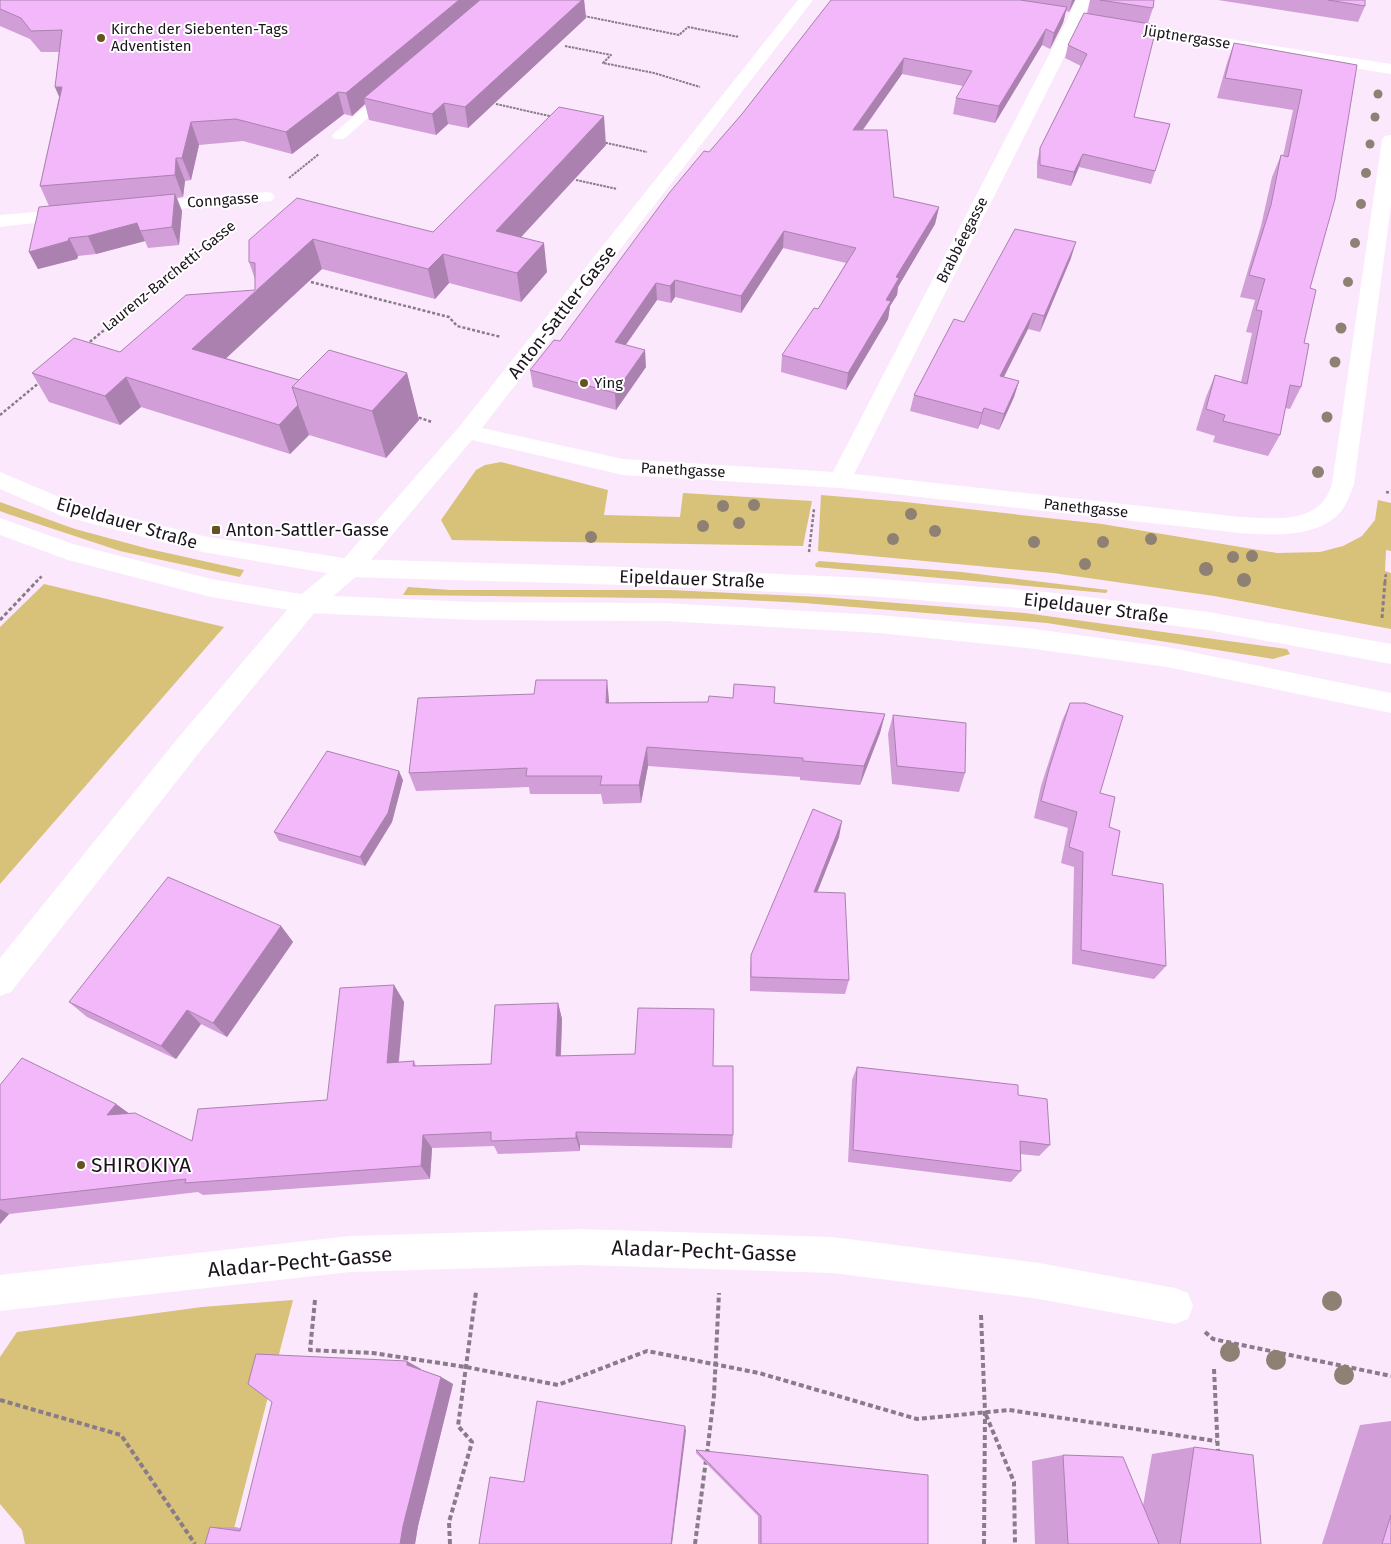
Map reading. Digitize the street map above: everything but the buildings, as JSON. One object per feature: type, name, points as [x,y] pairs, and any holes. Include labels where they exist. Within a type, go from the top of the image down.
[{"type":"street","name":"Anton-Sattler-Gasse","points":[[0,982],[188,746],[307,604],[350,568],[467,432],[806,0]]},
{"type":"street","name":"Brabbéegasse","points":[[840,480],[1075,20],[1083,0]]},
{"type":"street","name":"Jüptnergasse","points":[[1056,17],[1391,69]]},
{"type":"street","name":"Panethgasse","points":[[467,432],[622,467],[840,480],[1240,525],[1302,523],[1320,516],[1334,505],[1342,484],[1391,140]]},
{"type":"street","name":"Conngasse","points":[[125,208],[266,197]]},
{"type":"street","points":[[0,221],[86,212]]},
{"type":"street","name":"Eipeldauer Straße","points":[[0,480],[70,510],[203,544],[350,568],[625,576],[856,586],[1046,601],[1208,621],[1391,654]]},
{"type":"street","name":"Eipeldauer Straße","points":[[0,526],[68,551],[212,588],[307,604],[475,611],[665,612],[878,624],[1027,638],[1167,657],[1391,703]]},
{"type":"street","name":"Aladar-Pecht-Gasse","points":[[0,1293],[350,1254],[580,1247],[832,1255],[1039,1280],[1175,1306]]},
{"type":"lane","points":[[339,136],[395,88]]},
{"type":"path","points":[[581,16],[679,35],[688,27],[772,43]]},
{"type":"path","points":[[565,46],[611,55],[603,63],[654,73],[731,96]]},
{"type":"path","points":[[496,104],[562,119]]},
{"type":"path","name":"Laurenz-Barchetti-Gasse","points":[[84,346],[339,136]]},
{"type":"path","points":[[599,141],[681,160]]},
{"type":"path","points":[[576,180],[652,197]]},
{"type":"path","points":[[311,282],[449,317],[457,326],[535,346]]},
{"type":"path","points":[[0,415],[46,377]]},
{"type":"path","points":[[413,416],[467,432]]},
{"type":"path","points":[[808,556],[818,478]]},
{"type":"path","points":[[1386,492],[1391,493]]},
{"type":"path","points":[[0,620],[68,551]]},
{"type":"path","points":[[1382,624],[1386,572]]},
{"type":"path","points":[[450,1544],[449,1522],[472,1442],[458,1426],[483,1250]]},
{"type":"path","points":[[695,1544],[714,1395],[721,1252]]},
{"type":"path","points":[[981,1274],[985,1412],[984,1544]]},
{"type":"path","points":[[315,1297],[310,1350],[373,1353],[466,1366],[558,1385],[647,1351],[759,1374],[917,1419],[1009,1410],[1216,1441]]},
{"type":"path","points":[[1175,1306],[1213,1339],[1391,1376]]},
{"type":"path","points":[[1214,1369],[1216,1441],[1220,1460]]},
{"type":"path","points":[[0,1400],[121,1436],[195,1544]]},
{"type":"path","points":[[985,1412],[1014,1482],[1015,1544]]},
{"type":"shaded area","points":[[501,462],[608,490],[604,515],[680,517],[683,493],[812,501],[803,546],[452,540],[441,520],[476,470],[485,465]]},
{"type":"shaded area","points":[[821,495],[905,502],[1102,524],[1277,553],[1320,552],[1343,546],[1362,536],[1375,520],[1378,500],[1391,503],[1391,551],[1386,550],[1385,571],[1391,573],[1391,629],[1214,596],[1053,573],[818,551]]},
{"type":"shaded area","points":[[0,502],[75,529],[149,549],[244,570],[240,577],[120,551],[0,511]]},
{"type":"shaded area","points":[[819,561],[962,572],[1108,590],[1106,593],[816,567],[815,564]]},
{"type":"shaded area","points":[[44,584],[224,627],[0,884],[0,627]]},
{"type":"shaded area","points":[[408,587],[451,590],[670,590],[820,597],[1025,613],[1287,649],[1290,654],[1273,659],[1047,623],[804,603],[727,599],[403,595]]},
{"type":"shaded area","points":[[293,1300],[230,1544],[25,1544],[22,1530],[0,1504],[0,1357],[17,1332],[202,1307]]},
{"type":"place","name":"Kirche der Siebenten-Tags Adventisten","points":[[101,38]]},
{"type":"place","name":"Ying","points":[[584,383]]},
{"type":"place","name":"Anton-Sattler-Gasse","points":[[216,530]]},
{"type":"place","name":"SHIROKIYA","points":[[81,1165]]}]
